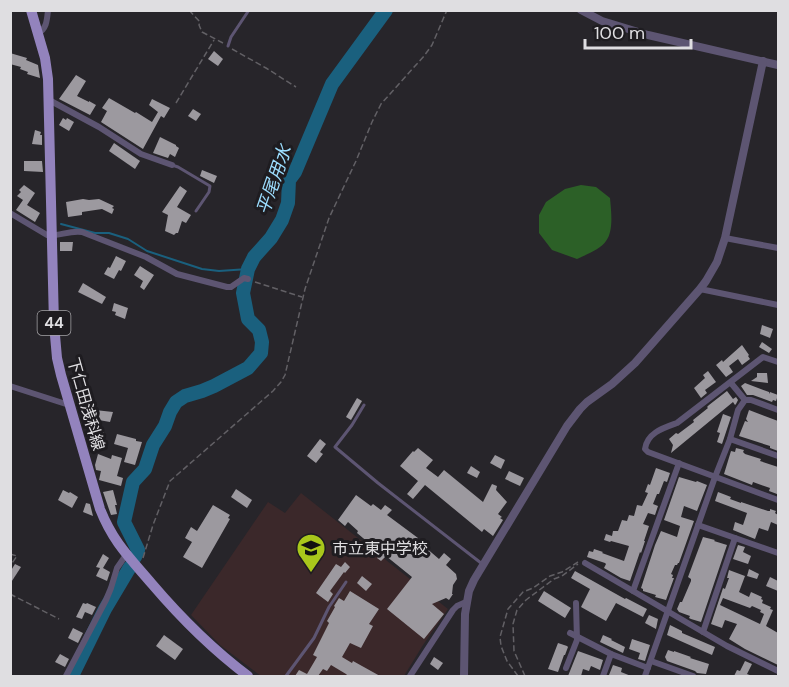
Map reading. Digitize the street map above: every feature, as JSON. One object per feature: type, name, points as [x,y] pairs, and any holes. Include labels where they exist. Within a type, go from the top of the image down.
[{"type":"main road","name":"下仁田浅科線","points":[[31,10],[45,58],[49,100],[55,343],[69,405],[100,509],[107,527],[126,555],[206,642],[240,674]]},
{"type":"street","points":[[38,33],[44,28],[48,10]]},
{"type":"street","points":[[581,10],[602,21],[648,35],[778,65]]},
{"type":"street","points":[[464,676],[466,603],[482,564],[567,426],[580,409],[635,363],[706,281],[717,262],[725,238],[764,61]]},
{"type":"street","points":[[49,100],[99,127],[141,154],[172,165]]},
{"type":"street","points":[[10,213],[47,235],[52,236],[70,231],[82,232],[146,257],[177,274],[227,287],[246,279]]},
{"type":"street","points":[[725,238],[778,248]]},
{"type":"street","points":[[699,289],[778,305]]},
{"type":"street","points":[[778,362],[763,357],[677,423],[662,428],[648,439],[645,445],[648,452],[778,500]]},
{"type":"street","points":[[731,382],[745,400]]},
{"type":"street","points":[[10,386],[69,405]]},
{"type":"street","points":[[745,400],[778,410]]},
{"type":"street","points":[[645,676],[730,439],[738,410],[745,400]]},
{"type":"street","points":[[730,439],[778,456]]},
{"type":"street","points":[[633,591],[679,463]]},
{"type":"street","points":[[698,525],[778,553]]},
{"type":"street","points":[[703,632],[735,538]]},
{"type":"street","points":[[66,676],[109,594],[117,568],[126,555]]},
{"type":"street","points":[[585,563],[727,646],[778,671]]},
{"type":"street","points":[[410,676],[453,610],[466,603]]},
{"type":"street","points":[[567,668],[578,637],[576,603]]},
{"type":"street","points":[[570,633],[611,654],[693,676]]},
{"type":"street","points":[[603,676],[611,654]]},
{"type":"lane","points":[[228,46],[231,37],[249,10]]},
{"type":"lane","points":[[172,165],[210,186],[209,192],[196,211]]},
{"type":"lane","points":[[364,405],[335,447],[482,564]]},
{"type":"lane","points":[[286,676],[314,638],[329,607],[346,582]]},
{"type":"path","points":[[189,10],[200,22],[202,32],[296,87]]},
{"type":"path","points":[[141,571],[143,555],[170,481],[281,382],[287,367],[303,297],[329,218],[376,112],[432,45],[447,10]]},
{"type":"path","points":[[176,103],[215,39]]},
{"type":"path","points":[[246,279],[303,297]]},
{"type":"path","points":[[10,554],[16,556],[10,566]]},
{"type":"path","points":[[518,676],[507,661],[501,646],[500,637],[508,609],[523,592],[550,576],[562,572],[576,562],[585,563]]},
{"type":"path","points":[[525,676],[514,651],[513,624],[517,610],[526,600],[554,579],[562,576],[578,563],[585,563]]},
{"type":"path","points":[[10,594],[59,619]]},
{"type":"shaded area","name":"市立東中学校","points":[[301,493],[448,609],[404,676],[261,676],[220,645],[191,615],[268,502],[285,513]]},
{"type":"green space","points":[[581,185],[596,187],[610,198],[611,220],[609,237],[604,244],[577,259],[552,250],[539,233],[539,215],[546,202],[565,189]]},
{"type":"building","points":[[214,51],[223,59],[218,66],[208,59]]},
{"type":"building","points":[[10,53],[27,58],[26,60],[38,65],[40,78],[27,74],[28,72],[20,69],[21,67],[10,64]]},
{"type":"building","points":[[76,75],[86,81],[77,96],[96,105],[90,115],[59,99]]},
{"type":"building","points":[[109,98],[152,122],[158,112],[149,105],[152,99],[170,108],[164,118],[161,116],[143,149],[101,122],[107,111],[102,108]]},
{"type":"building","points":[[193,109],[201,114],[196,121],[188,116]]},
{"type":"building","points":[[63,118],[74,122],[69,131],[59,125]]},
{"type":"building","points":[[35,130],[41,132],[42,145],[32,144]]},
{"type":"building","points":[[160,137],[179,148],[175,157],[170,154],[168,158],[153,153]]},
{"type":"building","points":[[114,143],[140,161],[135,169],[109,151]]},
{"type":"building","points":[[24,161],[42,161],[43,172],[24,171]]},
{"type":"building","points":[[202,170],[217,176],[214,183],[200,176]]},
{"type":"building","points":[[24,185],[35,193],[27,205],[40,213],[35,222],[16,210],[23,200],[17,196]]},
{"type":"building","points":[[180,186],[187,191],[177,207],[191,215],[186,223],[182,221],[178,233],[174,235],[165,231],[168,215],[162,212]]},
{"type":"building","points":[[99,199],[114,206],[112,214],[102,209],[68,217],[66,202]]},
{"type":"building","points":[[60,242],[73,242],[72,251],[60,251]]},
{"type":"building","points":[[116,256],[126,261],[114,279],[104,274]]},
{"type":"building","points":[[140,266],[154,275],[144,290],[140,287],[143,281],[134,275]]},
{"type":"building","points":[[83,283],[106,297],[102,304],[78,292]]},
{"type":"building","points":[[114,303],[128,308],[125,319],[115,315],[116,312],[112,311]]},
{"type":"building","points":[[762,325],[773,329],[770,338],[760,334]]},
{"type":"building","points":[[762,342],[772,349],[769,353],[759,347]]},
{"type":"building","points":[[742,345],[750,359],[742,365],[738,359],[729,366],[733,372],[726,377],[716,365],[722,360],[723,362]]},
{"type":"building","points":[[708,371],[716,382],[705,390],[707,393],[701,398],[694,388],[705,378],[703,375]]},
{"type":"building","points":[[757,373],[767,373],[768,383],[751,381],[757,377]]},
{"type":"building","points":[[745,383],[769,392],[769,394],[770,392],[778,395],[776,401],[747,395],[741,386]]},
{"type":"building","points":[[727,391],[733,399],[736,397],[738,400],[736,404],[733,402],[671,453],[673,445],[669,439],[694,422],[693,420]]},
{"type":"building","points":[[357,398],[362,401],[351,420],[346,417]]},
{"type":"building","points":[[95,410],[113,412],[110,422],[93,419]]},
{"type":"building","points":[[749,410],[778,421],[778,451],[739,436],[745,421],[748,422],[746,419]]},
{"type":"building","points":[[723,414],[731,417],[722,444],[717,442],[720,433],[717,432]]},
{"type":"building","points":[[91,430],[104,432],[101,442],[89,438]]},
{"type":"building","points":[[117,434],[142,442],[135,465],[124,462],[128,448],[114,444]]},
{"type":"building","points":[[320,439],[326,444],[320,452],[323,454],[316,463],[307,456]]},
{"type":"building","points":[[418,448],[433,460],[426,468],[438,477],[444,470],[483,502],[492,484],[497,486],[496,490],[507,502],[498,514],[503,520],[493,536],[484,529],[482,532],[425,485],[413,499],[407,494],[418,481],[400,466]]},
{"type":"building","points":[[736,448],[744,450],[745,454],[761,459],[760,461],[778,467],[777,494],[769,491],[770,488],[753,482],[752,485],[724,474],[731,451],[735,452]]},
{"type":"building","points":[[98,454],[111,459],[112,455],[122,458],[117,476],[123,478],[121,486],[99,480],[101,471],[96,470],[95,465]]},
{"type":"building","points":[[495,455],[505,460],[501,469],[490,463]]},
{"type":"building","points":[[471,466],[480,472],[477,478],[467,473]]},
{"type":"building","points":[[656,468],[670,473],[653,504],[658,506],[655,515],[648,513],[643,524],[649,526],[630,581],[604,568],[605,563],[587,557],[589,551],[593,552],[594,549],[624,561],[629,546],[604,540],[606,534],[612,536],[613,531],[618,531],[622,520],[627,521],[629,515],[634,516],[637,505],[642,506],[648,493],[645,492]]},
{"type":"building","points":[[509,471],[524,478],[520,486],[505,479]]},
{"type":"building","points":[[679,477],[707,485],[697,511],[684,506],[681,517],[694,521],[679,563],[675,565],[671,574],[674,578],[666,600],[655,597],[656,595],[643,591],[641,588],[661,531],[677,537],[680,526],[664,520]]},
{"type":"building","points":[[236,489],[252,500],[247,508],[231,497]]},
{"type":"building","points":[[63,490],[78,497],[72,508],[58,500]]},
{"type":"building","points":[[113,490],[117,514],[111,515],[103,492]]},
{"type":"building","points":[[718,492],[741,503],[776,511],[778,525],[771,522],[768,531],[759,528],[755,539],[733,530],[735,522],[743,525],[747,513],[715,501]]},
{"type":"building","points":[[356,495],[371,506],[373,504],[381,510],[385,505],[392,510],[387,515],[418,538],[413,545],[425,547],[439,559],[444,553],[451,559],[446,565],[456,574],[453,594],[449,600],[446,598],[432,604],[444,614],[424,639],[387,609],[412,577],[386,556],[381,561],[377,558],[381,553],[357,533],[358,531],[348,522],[345,526],[338,520]]},
{"type":"building","points":[[86,503],[90,504],[93,516],[83,512]]},
{"type":"building","points":[[213,505],[230,515],[228,518],[230,519],[202,568],[183,557],[192,542],[185,538],[191,527],[197,531]]},
{"type":"building","points":[[703,537],[727,545],[701,622],[689,618],[690,616],[677,609],[691,581],[688,577]]},
{"type":"building","points":[[738,545],[745,547],[743,552],[751,556],[748,564],[733,559]]},
{"type":"building","points":[[103,554],[109,558],[103,568],[110,572],[107,581],[96,576],[100,568],[96,567]]},
{"type":"building","points":[[345,562],[350,567],[330,591],[333,594],[328,602],[316,593],[336,564],[341,567]]},
{"type":"building","points":[[15,564],[21,567],[10,584],[10,572]]},
{"type":"building","points":[[749,569],[759,574],[757,579],[747,576]]},
{"type":"building","points":[[729,570],[745,576],[739,592],[749,597],[751,592],[762,597],[762,603],[773,610],[766,626],[778,633],[778,665],[729,639],[737,624],[725,620],[722,628],[711,624],[723,588],[725,589],[729,578],[727,578]],"holes":[[[723,598],[750,608],[752,606],[764,614],[760,624],[720,605]]]},
{"type":"building","points":[[575,571],[647,609],[643,617],[616,603],[606,621],[581,607],[590,589],[571,578]]},
{"type":"building","points":[[362,576],[372,584],[366,591],[357,583]]},
{"type":"building","points":[[770,577],[778,581],[778,591],[766,586]]},
{"type":"building","points":[[350,591],[379,609],[369,624],[373,626],[361,648],[350,643],[342,657],[380,676],[348,676],[331,665],[327,671],[323,669],[318,676],[295,676],[299,670],[307,674],[317,657],[313,655],[329,623],[327,621],[334,606],[339,598],[344,601]]},
{"type":"building","points":[[544,591],[571,608],[565,618],[538,601]]},
{"type":"building","points":[[83,603],[96,607],[92,615],[85,612],[82,619],[76,617]]},
{"type":"building","points":[[649,615],[658,619],[656,629],[645,623]]},
{"type":"building","points":[[670,625],[682,633],[715,647],[712,655],[667,635]]},
{"type":"building","points":[[73,628],[83,633],[78,643],[68,638]]},
{"type":"building","points":[[164,635],[183,649],[175,660],[156,646]]},
{"type":"building","points":[[603,635],[625,647],[623,653],[600,642]]},
{"type":"building","points":[[632,639],[650,645],[645,661],[638,659],[640,653],[629,649]]},
{"type":"building","points":[[558,643],[568,647],[558,672],[548,669]]},
{"type":"building","points":[[668,650],[709,664],[706,674],[697,673],[667,661],[665,657]]},
{"type":"building","points":[[578,651],[603,660],[600,670],[591,666],[589,671],[583,669],[581,676],[568,676]]},
{"type":"building","points":[[60,654],[69,659],[65,667],[55,662]]},
{"type":"building","points":[[434,657],[443,663],[438,670],[430,664]]},
{"type":"building","points":[[745,661],[752,664],[747,674],[752,676],[734,676],[737,670],[740,671]]},
{"type":"building","points":[[613,665],[622,668],[621,672],[631,676],[609,675]]},
{"type":"waterway","name":"平尾用水","points":[[135,557],[138,550],[124,522],[133,482],[145,469],[153,445],[176,402],[248,368],[261,353],[262,342],[259,330],[248,319],[243,293],[248,269],[254,257],[271,238],[282,220],[288,203],[289,180],[295,172],[332,84],[386,10]]},
{"type":"waterway","points":[[61,224],[128,239],[147,251],[202,269],[219,271],[248,269]]},
{"type":"waterway","name":"平尾用水","points":[[72,676],[105,609],[130,567]]},
{"type":"place","name":"市立東中学校","points":[[311,574]]}]
